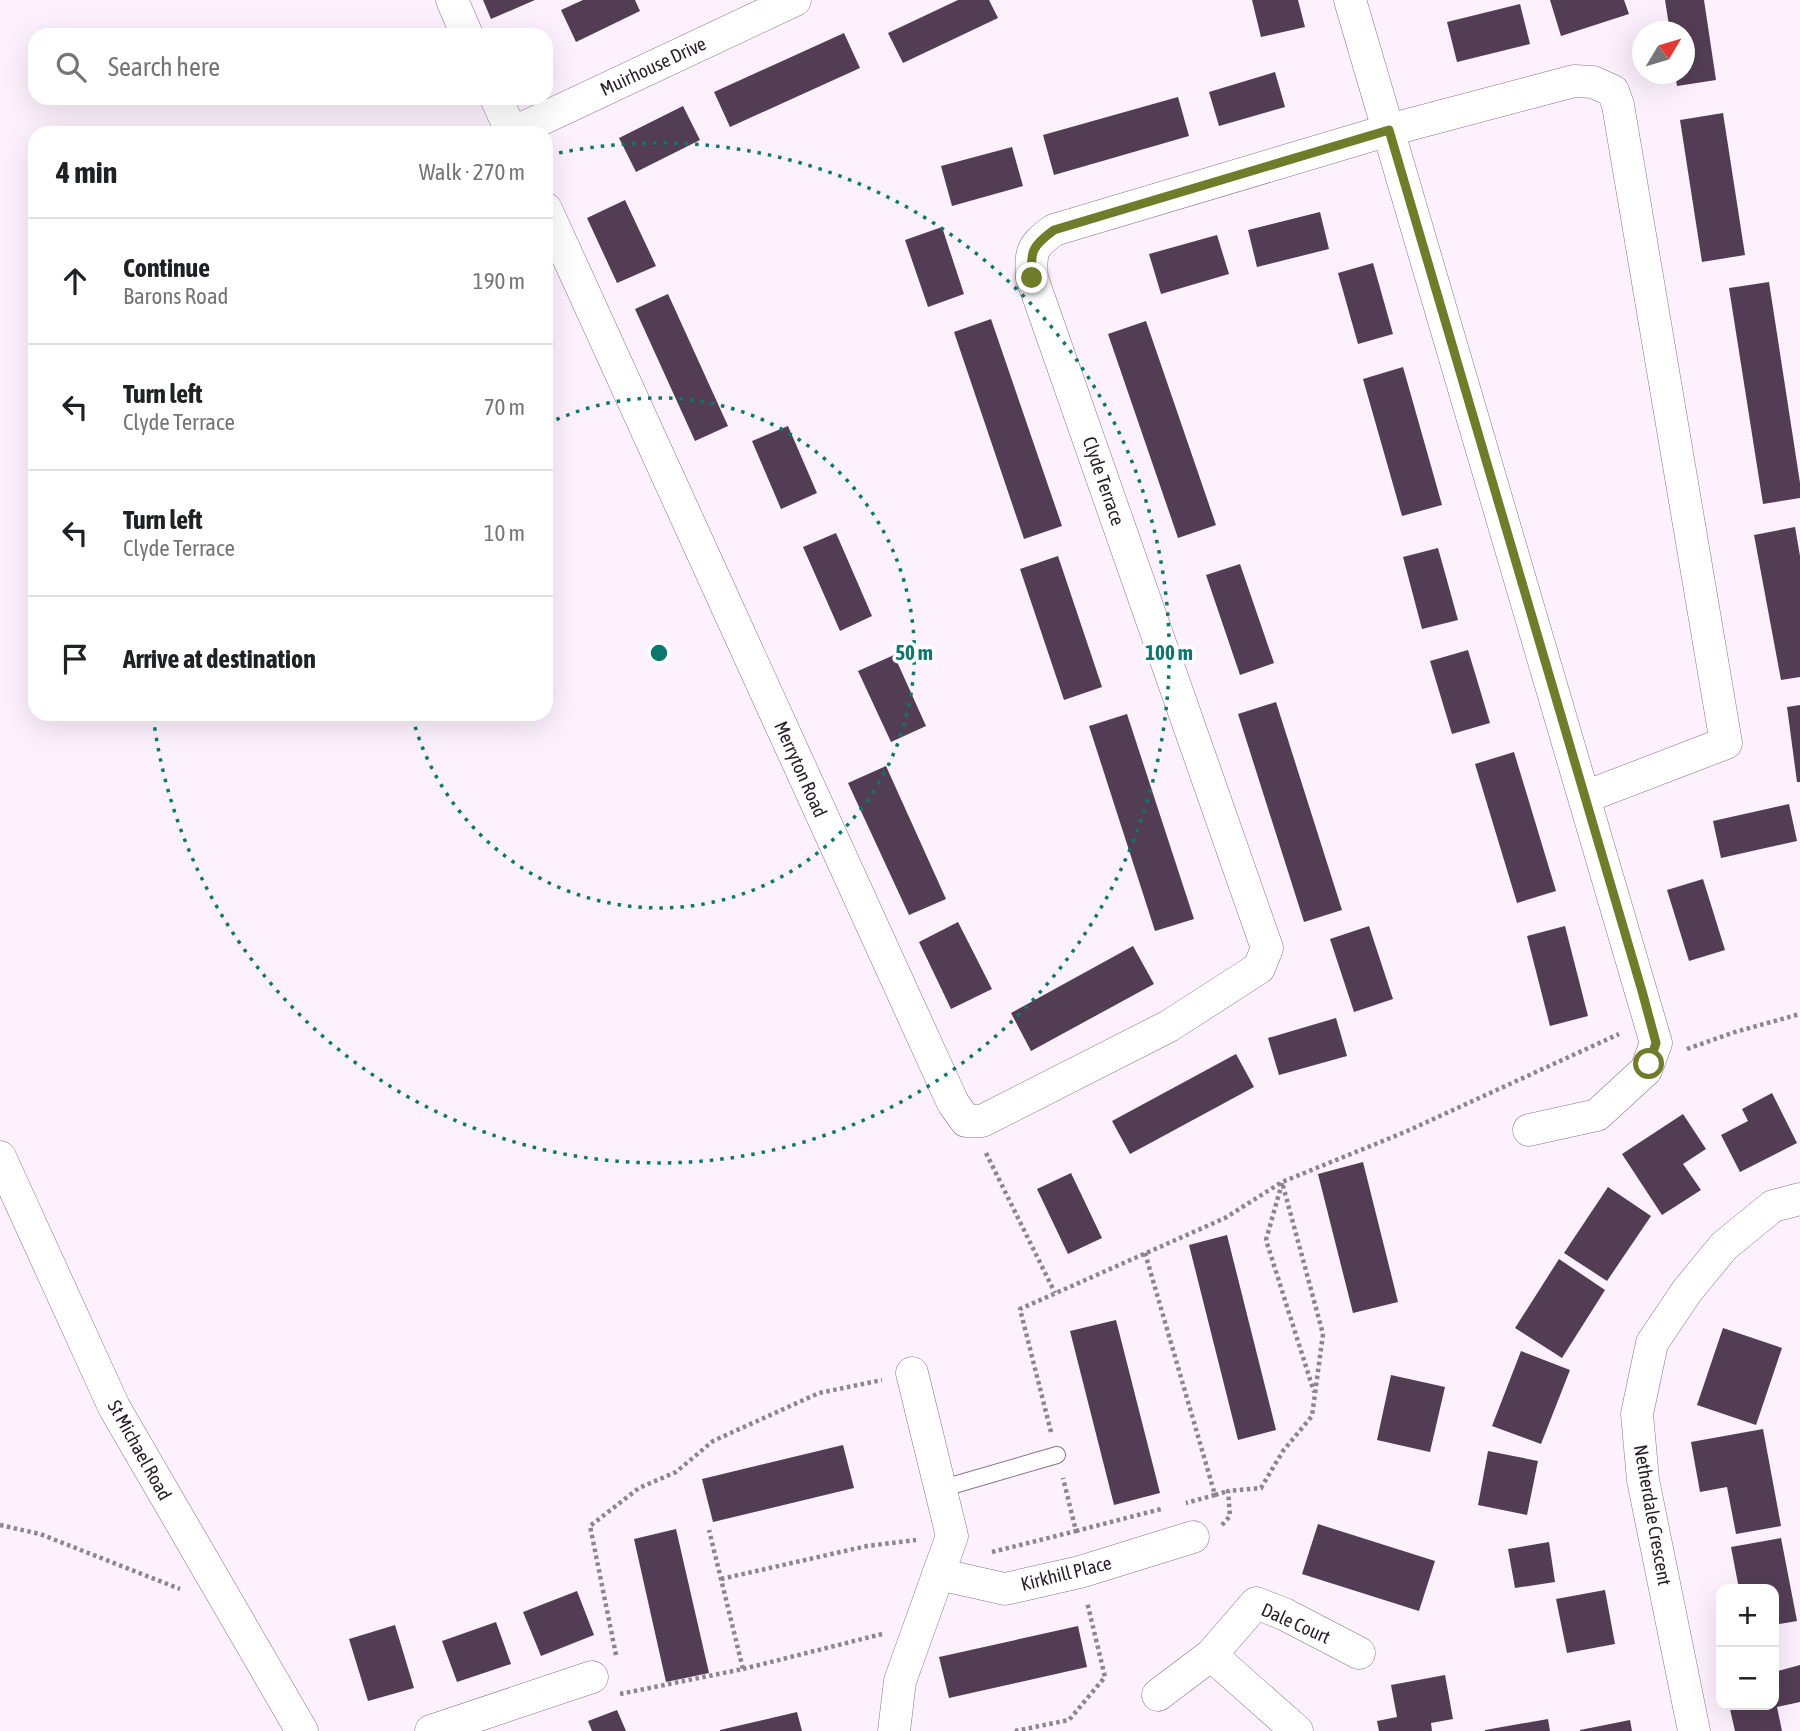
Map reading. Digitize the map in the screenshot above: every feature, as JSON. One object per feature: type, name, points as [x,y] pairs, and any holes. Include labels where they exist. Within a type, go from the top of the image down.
[{"type":"street","points":[[452,0],[464,28]]},
{"type":"street","name":"Muirhouse Drive","points":[[527,126],[795,0]]},
{"type":"street","points":[[1350,0],[1656,1043],[1646,1070],[1597,1115],[1529,1130]]},
{"type":"street","points":[[1389,130],[1574,81],[1592,82],[1614,91],[1726,743],[1585,797]]},
{"type":"street","points":[[499,105],[509,126]]},
{"type":"street","name":"Clyde Terrace","points":[[966,1121],[982,1121],[1169,1026],[1259,968],[1267,948],[1032,278],[1030,256],[1038,242],[1054,230],[1389,130]]},
{"type":"street","name":"Merryton Road","points":[[553,224],[953,1103],[966,1121]]},
{"type":"street","name":"St Michael Road","points":[[0,1157],[114,1407],[302,1731]]},
{"type":"street","name":"Netherdale Crescent","points":[[1694,1731],[1643,1480],[1637,1414],[1652,1343],[1687,1291],[1724,1245],[1773,1206],[1800,1199]]},
{"type":"street","points":[[894,1731],[900,1681],[946,1553],[940,1489],[912,1373]]},
{"type":"street","name":"Kirkhill Place","points":[[946,1553],[1005,1588],[1080,1572],[1193,1537]]},
{"type":"street","name":"Dale Court","points":[[1158,1695],[1211,1655],[1256,1603],[1284,1614],[1359,1653]]},
{"type":"street","points":[[1211,1655],[1297,1731]]},
{"type":"street","points":[[431,1731],[605,1679]]},
{"type":"lane","points":[[940,1489],[1057,1455]]},
{"type":"path","points":[[1649,1064],[1735,1032],[1800,1014]]},
{"type":"path","points":[[1076,1531],[1020,1309],[1225,1218],[1283,1182],[1405,1132],[1650,1020]]},
{"type":"path","points":[[966,1121],[981,1144],[1055,1293]]},
{"type":"path","points":[[1177,1505],[1228,1491],[1261,1488],[1283,1451],[1312,1416],[1323,1334],[1283,1182]]},
{"type":"path","points":[[1283,1182],[1266,1240],[1315,1394]]},
{"type":"path","points":[[1145,1253],[1215,1495]]},
{"type":"path","points":[[616,1656],[590,1526],[639,1488],[676,1472],[713,1441],[819,1393],[912,1373]]},
{"type":"path","points":[[1193,1537],[1215,1533],[1230,1516],[1228,1491]]},
{"type":"path","points":[[721,1579],[867,1546],[975,1556],[1165,1508]]},
{"type":"path","points":[[0,1525],[40,1534],[230,1608]]},
{"type":"path","points":[[709,1530],[743,1669]]},
{"type":"path","points":[[1017,1731],[1069,1720],[1105,1677],[1080,1572]]},
{"type":"path","points":[[605,1679],[619,1694],[743,1669],[920,1624]]},
{"type":"building","points":[[483,0],[535,0],[491,19]]},
{"type":"building","points":[[583,0],[635,0],[640,11],[576,42],[561,10]]},
{"type":"building","points":[[958,0],[989,0],[998,18],[903,63],[888,33]]},
{"type":"building","points":[[1252,0],[1298,0],[1305,27],[1261,37]]},
{"type":"building","points":[[1550,0],[1624,0],[1629,14],[1561,36]]},
{"type":"building","points":[[1665,0],[1704,0],[1716,80],[1695,83],[1695,21],[1668,21]]},
{"type":"building","points":[[1520,4],[1530,44],[1457,62],[1447,22]]},
{"type":"building","points":[[844,33],[860,68],[730,127],[714,92]]},
{"type":"building","points":[[1275,72],[1285,107],[1219,126],[1209,92]]},
{"type":"building","points":[[1178,97],[1189,136],[1054,175],[1043,135]]},
{"type":"building","points":[[683,106],[700,140],[636,172],[619,138]]},
{"type":"building","points":[[1723,113],[1745,255],[1702,262],[1680,120]]},
{"type":"building","points":[[1012,147],[1023,186],[952,206],[941,166]]},
{"type":"building","points":[[625,200],[656,266],[617,283],[587,218]]},
{"type":"building","points":[[1320,212],[1329,249],[1257,267],[1248,230]]},
{"type":"building","points":[[942,227],[964,294],[928,307],[905,240]]},
{"type":"building","points":[[1217,235],[1229,274],[1161,294],[1149,254]]},
{"type":"building","points":[[1373,263],[1393,334],[1358,344],[1338,273]]},
{"type":"building","points":[[1769,282],[1800,483],[1800,498],[1763,504],[1729,288]]},
{"type":"building","points":[[668,294],[728,426],[695,441],[635,309]]},
{"type":"building","points":[[991,319],[1062,526],[1024,539],[954,332]]},
{"type":"building","points":[[1146,321],[1216,525],[1178,538],[1108,334]]},
{"type":"building","points":[[1403,367],[1442,505],[1402,516],[1363,379]]},
{"type":"building","points":[[788,426],[817,493],[781,509],[752,441]]},
{"type":"building","points":[[1795,527],[1800,556],[1800,677],[1781,680],[1754,535]]},
{"type":"building","points":[[836,533],[872,616],[840,631],[803,547]]},
{"type":"building","points":[[1438,548],[1458,620],[1422,629],[1403,557]]},
{"type":"building","points":[[1058,556],[1102,687],[1064,700],[1020,569]]},
{"type":"building","points":[[1240,564],[1274,663],[1240,675],[1206,575]]},
{"type":"building","points":[[1468,650],[1490,723],[1452,734],[1430,661]]},
{"type":"building","points":[[894,655],[926,726],[891,742],[858,671]]},
{"type":"building","points":[[1276,702],[1342,910],[1304,922],[1238,714]]},
{"type":"building","points":[[1800,705],[1800,782],[1797,782],[1787,707]]},
{"type":"building","points":[[1127,714],[1194,919],[1155,931],[1089,726]]},
{"type":"building","points":[[1514,752],[1556,891],[1517,903],[1475,764]]},
{"type":"building","points":[[886,766],[946,899],[909,915],[848,783]]},
{"type":"building","points":[[1789,804],[1797,841],[1721,858],[1713,821]]},
{"type":"building","points":[[1703,879],[1725,950],[1689,961],[1667,890]]},
{"type":"building","points":[[958,922],[992,989],[951,1009],[919,942]]},
{"type":"building","points":[[1369,926],[1393,999],[1354,1012],[1330,939]]},
{"type":"building","points":[[1565,926],[1588,1016],[1550,1026],[1527,936]]},
{"type":"building","points":[[1133,946],[1154,984],[1031,1051],[1011,1013]]},
{"type":"building","points":[[1336,1018],[1347,1056],[1279,1075],[1268,1038]]},
{"type":"building","points":[[1236,1054],[1254,1087],[1130,1154],[1112,1121]]},
{"type":"building","points":[[1772,1093],[1797,1143],[1740,1172],[1721,1135],[1748,1121],[1742,1109]]},
{"type":"building","points":[[1683,1114],[1706,1149],[1683,1164],[1701,1190],[1662,1215],[1622,1154]]},
{"type":"building","points":[[1363,1162],[1398,1302],[1353,1313],[1318,1174]]},
{"type":"building","points":[[1071,1173],[1102,1238],[1068,1254],[1037,1189]]},
{"type":"building","points":[[1608,1187],[1651,1216],[1607,1281],[1564,1253]]},
{"type":"building","points":[[1227,1235],[1276,1430],[1238,1440],[1189,1245]]},
{"type":"building","points":[[1559,1259],[1605,1290],[1562,1358],[1515,1328]]},
{"type":"building","points":[[1116,1320],[1160,1493],[1114,1505],[1070,1331]]},
{"type":"building","points":[[1723,1328],[1782,1348],[1756,1425],[1697,1405]]},
{"type":"building","points":[[1521,1351],[1570,1370],[1541,1444],[1492,1426]]},
{"type":"building","points":[[1391,1375],[1445,1387],[1430,1452],[1377,1440]]},
{"type":"building","points":[[1763,1429],[1781,1526],[1736,1534],[1727,1487],[1700,1492],[1691,1442]]},
{"type":"building","points":[[843,1445],[854,1488],[713,1522],[702,1479]]},
{"type":"building","points":[[1488,1451],[1538,1461],[1527,1515],[1478,1505]]},
{"type":"building","points":[[1318,1524],[1435,1561],[1419,1611],[1302,1574]]},
{"type":"building","points":[[676,1529],[709,1673],[666,1682],[634,1539]]},
{"type":"building","points":[[1781,1538],[1797,1621],[1779,1624],[1779,1584],[1738,1584],[1731,1547]]},
{"type":"building","points":[[1549,1542],[1555,1582],[1515,1588],[1508,1549]]},
{"type":"building","points":[[1605,1590],[1615,1644],[1567,1653],[1556,1599]]},
{"type":"building","points":[[577,1591],[594,1635],[541,1656],[523,1612]]},
{"type":"building","points":[[496,1622],[511,1664],[457,1682],[442,1641]]},
{"type":"building","points":[[395,1625],[414,1688],[368,1701],[349,1639]]},
{"type":"building","points":[[1078,1626],[1087,1667],[949,1698],[939,1657]]},
{"type":"building","points":[[1800,1665],[1800,1702],[1779,1707],[1779,1671]]},
{"type":"building","points":[[1445,1675],[1453,1719],[1431,1723],[1432,1731],[1379,1731],[1377,1721],[1397,1717],[1391,1685]]},
{"type":"building","points":[[617,1710],[626,1731],[592,1731],[588,1721]]},
{"type":"building","points":[[1730,1710],[1778,1710],[1782,1731],[1735,1731]]},
{"type":"building","points":[[797,1712],[802,1731],[720,1731],[720,1730]]},
{"type":"building","points":[[1548,1719],[1550,1731],[1485,1731],[1485,1730]]},
{"type":"building","points":[[1630,1720],[1632,1731],[1580,1731],[1580,1730]]},
{"type":"route","points":[[1032,278],[1030,256],[1038,242],[1054,230],[1389,130],[1642,991],[1656,1043],[1649,1064]]}]
